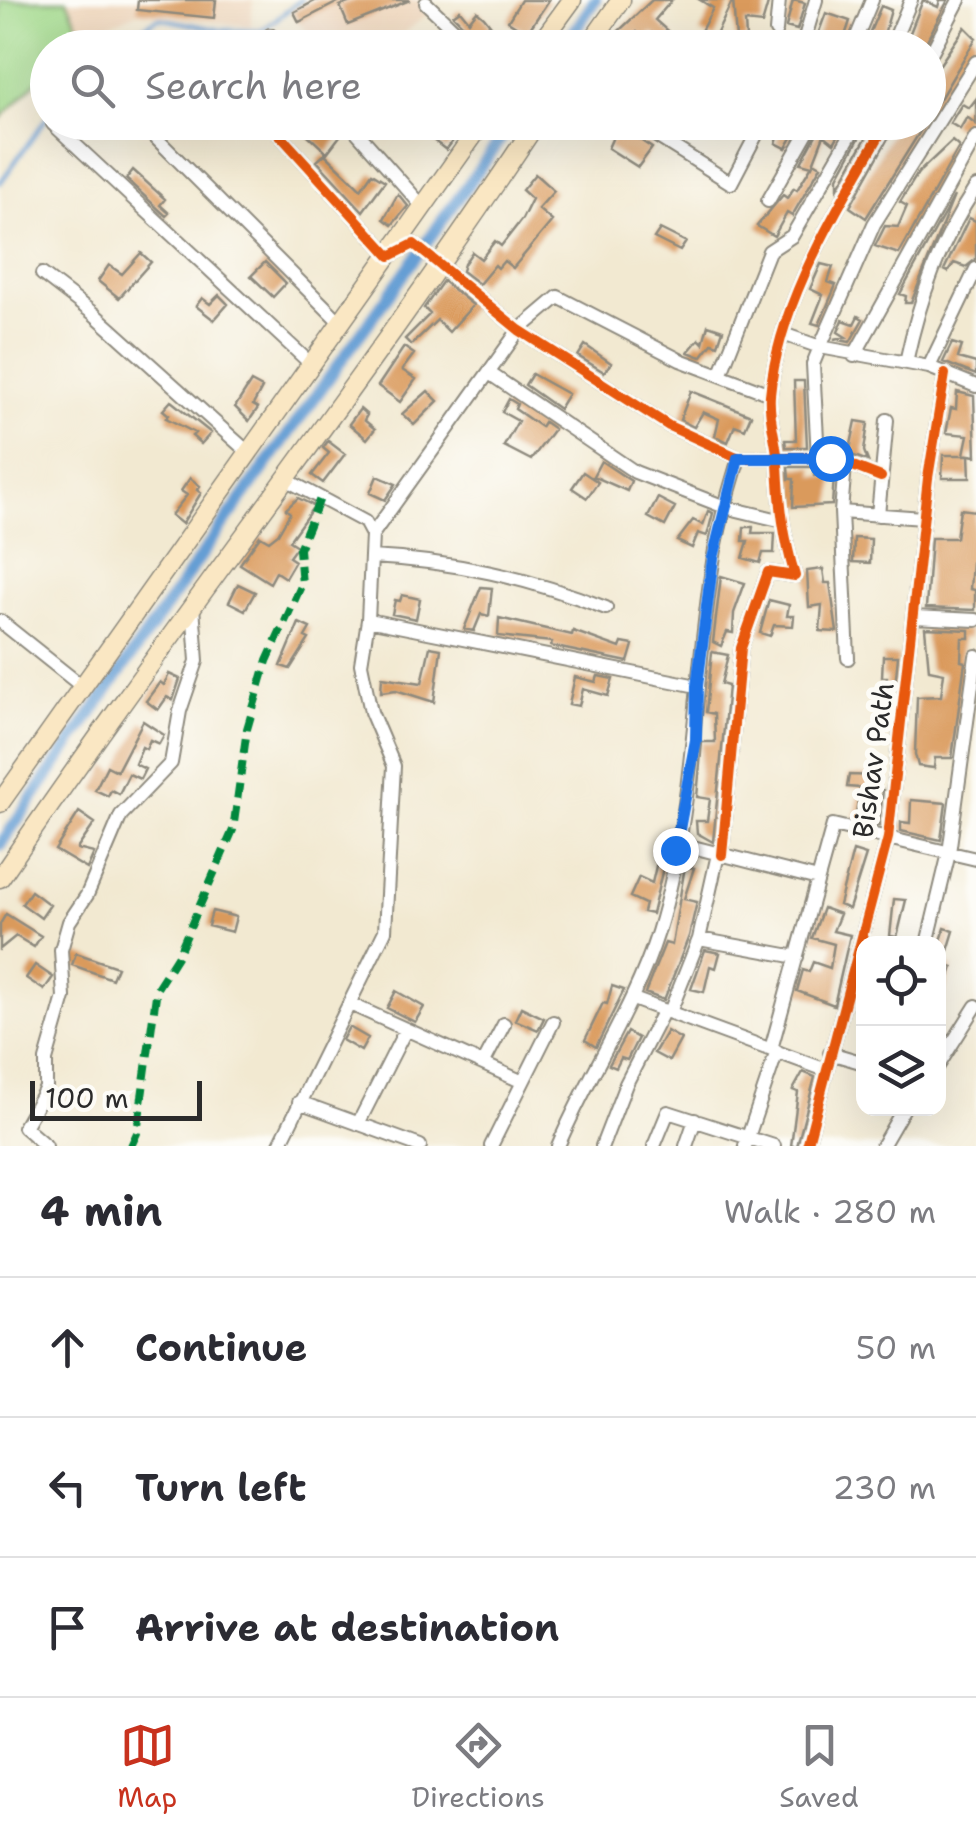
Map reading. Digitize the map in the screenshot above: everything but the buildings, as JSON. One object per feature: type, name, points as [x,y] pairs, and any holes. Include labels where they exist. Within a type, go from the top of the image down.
[{"type":"main road","points":[[550,30],[572,0]]},
{"type":"main road","points":[[603,30],[621,0]]},
{"type":"main road","points":[[0,803],[339,321],[471,140]]},
{"type":"main road","points":[[0,878],[285,479],[433,259],[523,140]]},
{"type":"street","points":[[776,30],[778,0]]},
{"type":"street","points":[[807,30],[816,0]]},
{"type":"street","points":[[860,30],[872,0]]},
{"type":"street","points":[[898,30],[911,0]]},
{"type":"street","points":[[943,30],[959,0]]},
{"type":"street","points":[[426,3],[454,30]]},
{"type":"street","points":[[946,110],[976,62]]},
{"type":"street","points":[[854,356],[976,137]]},
{"type":"street","points":[[70,140],[312,364]]},
{"type":"street","points":[[158,140],[339,321]]},
{"type":"street","points":[[284,140],[390,256],[414,244],[520,330],[669,426],[738,458],[818,458],[882,478]]},
{"type":"street","points":[[364,140],[424,208]]},
{"type":"street","points":[[663,140],[731,183],[754,140]]},
{"type":"street","points":[[669,144],[672,140]]},
{"type":"street","points":[[768,202],[803,140]]},
{"type":"street","points":[[720,375],[769,251],[792,236],[848,140]]},
{"type":"street","points":[[602,1146],[626,1084],[667,1011],[700,938],[720,854],[741,648],[768,572],[795,576],[779,520],[778,460],[770,394],[783,334],[810,264],[877,140]]},
{"type":"street","points":[[818,458],[813,364],[874,224],[927,140]]},
{"type":"street","points":[[906,362],[921,294],[951,225],[976,187]]},
{"type":"street","points":[[929,367],[976,269]]},
{"type":"street","points":[[42,274],[94,314],[181,397],[238,438],[249,453]]},
{"type":"street","points":[[372,535],[520,330],[558,297],[680,360],[770,394]]},
{"type":"street","points":[[783,334],[854,356],[929,367],[972,384],[976,370]]},
{"type":"street","points":[[488,373],[635,472],[726,507],[779,520]]},
{"type":"street","name":"Bishav Path","points":[[807,1145],[888,838],[923,518],[945,374]]},
{"type":"street","points":[[878,515],[887,420]]},
{"type":"street","points":[[558,1146],[634,999],[659,928],[696,740],[697,686],[713,558],[738,458]]},
{"type":"street","points":[[844,465],[841,512],[848,658]]},
{"type":"street","points":[[279,1146],[384,930],[394,766],[371,712],[361,664],[368,620],[372,535],[364,522],[285,479]]},
{"type":"street","points":[[841,512],[923,518]]},
{"type":"street","points":[[372,556],[438,560],[534,580],[606,608]]},
{"type":"street","points":[[46,1146],[24,1126],[46,1088],[46,1060],[64,997],[61,950],[69,922],[86,894],[120,815],[171,763],[180,710],[197,661],[193,603]]},
{"type":"street","points":[[914,617],[976,620]]},
{"type":"street","points":[[368,620],[697,686]]},
{"type":"street","points":[[0,621],[84,688]]},
{"type":"street","points":[[929,936],[949,852],[976,656]]},
{"type":"street","points":[[746,1141],[833,825],[976,859]]},
{"type":"street","points":[[676,844],[818,879]]},
{"type":"street","points":[[700,938],[797,956]]},
{"type":"street","points":[[634,999],[826,1070]]},
{"type":"street","points":[[350,1004],[523,1082]]},
{"type":"street","points":[[946,1053],[976,1006]]},
{"type":"street","points":[[491,1146],[553,1022]]},
{"type":"street","points":[[483,1064],[504,1024]]},
{"type":"street","points":[[358,1124],[406,1029]]},
{"type":"street","points":[[830,1053],[856,1061]]},
{"type":"street","points":[[299,1102],[420,1146]]},
{"type":"street","points":[[654,1146],[668,1112],[746,1141],[774,1146]]},
{"type":"street","points":[[882,1146],[899,1116]]},
{"type":"street","points":[[686,1146],[696,1120]]},
{"type":"shaded area","points":[[67,0],[253,0],[251,26],[137,13],[97,30],[80,30]]},
{"type":"shaded area","points":[[312,0],[420,0],[429,13],[408,30],[306,30],[290,13]]},
{"type":"green space","points":[[0,0],[67,0],[80,30],[30,30],[30,88],[0,119]]},
{"type":"waterway","points":[[262,30],[301,0]]},
{"type":"waterway","points":[[575,30],[595,0]]},
{"type":"waterway","points":[[139,30],[159,18],[220,30]]},
{"type":"waterway","points":[[0,183],[31,140]]},
{"type":"waterway","points":[[0,845],[210,543],[500,140]]},
{"type":"marked path","points":[[131,1146],[137,1133],[157,988],[178,955],[233,830],[247,729],[267,661],[302,584],[299,549],[321,496]]},
{"type":"cycle path","points":[[284,140],[390,256],[414,244],[519,330],[669,426],[739,458],[830,457],[881,477]]},
{"type":"cycle path","points":[[722,855],[741,648],[768,572],[795,576],[783,520],[770,413],[776,359],[785,323],[814,254],[877,140]]},
{"type":"cycle path","points":[[807,1146],[888,838],[928,478],[945,374]]},
{"type":"route","points":[[675,850],[696,740],[697,686],[713,558],[738,458],[830,458]]}]
